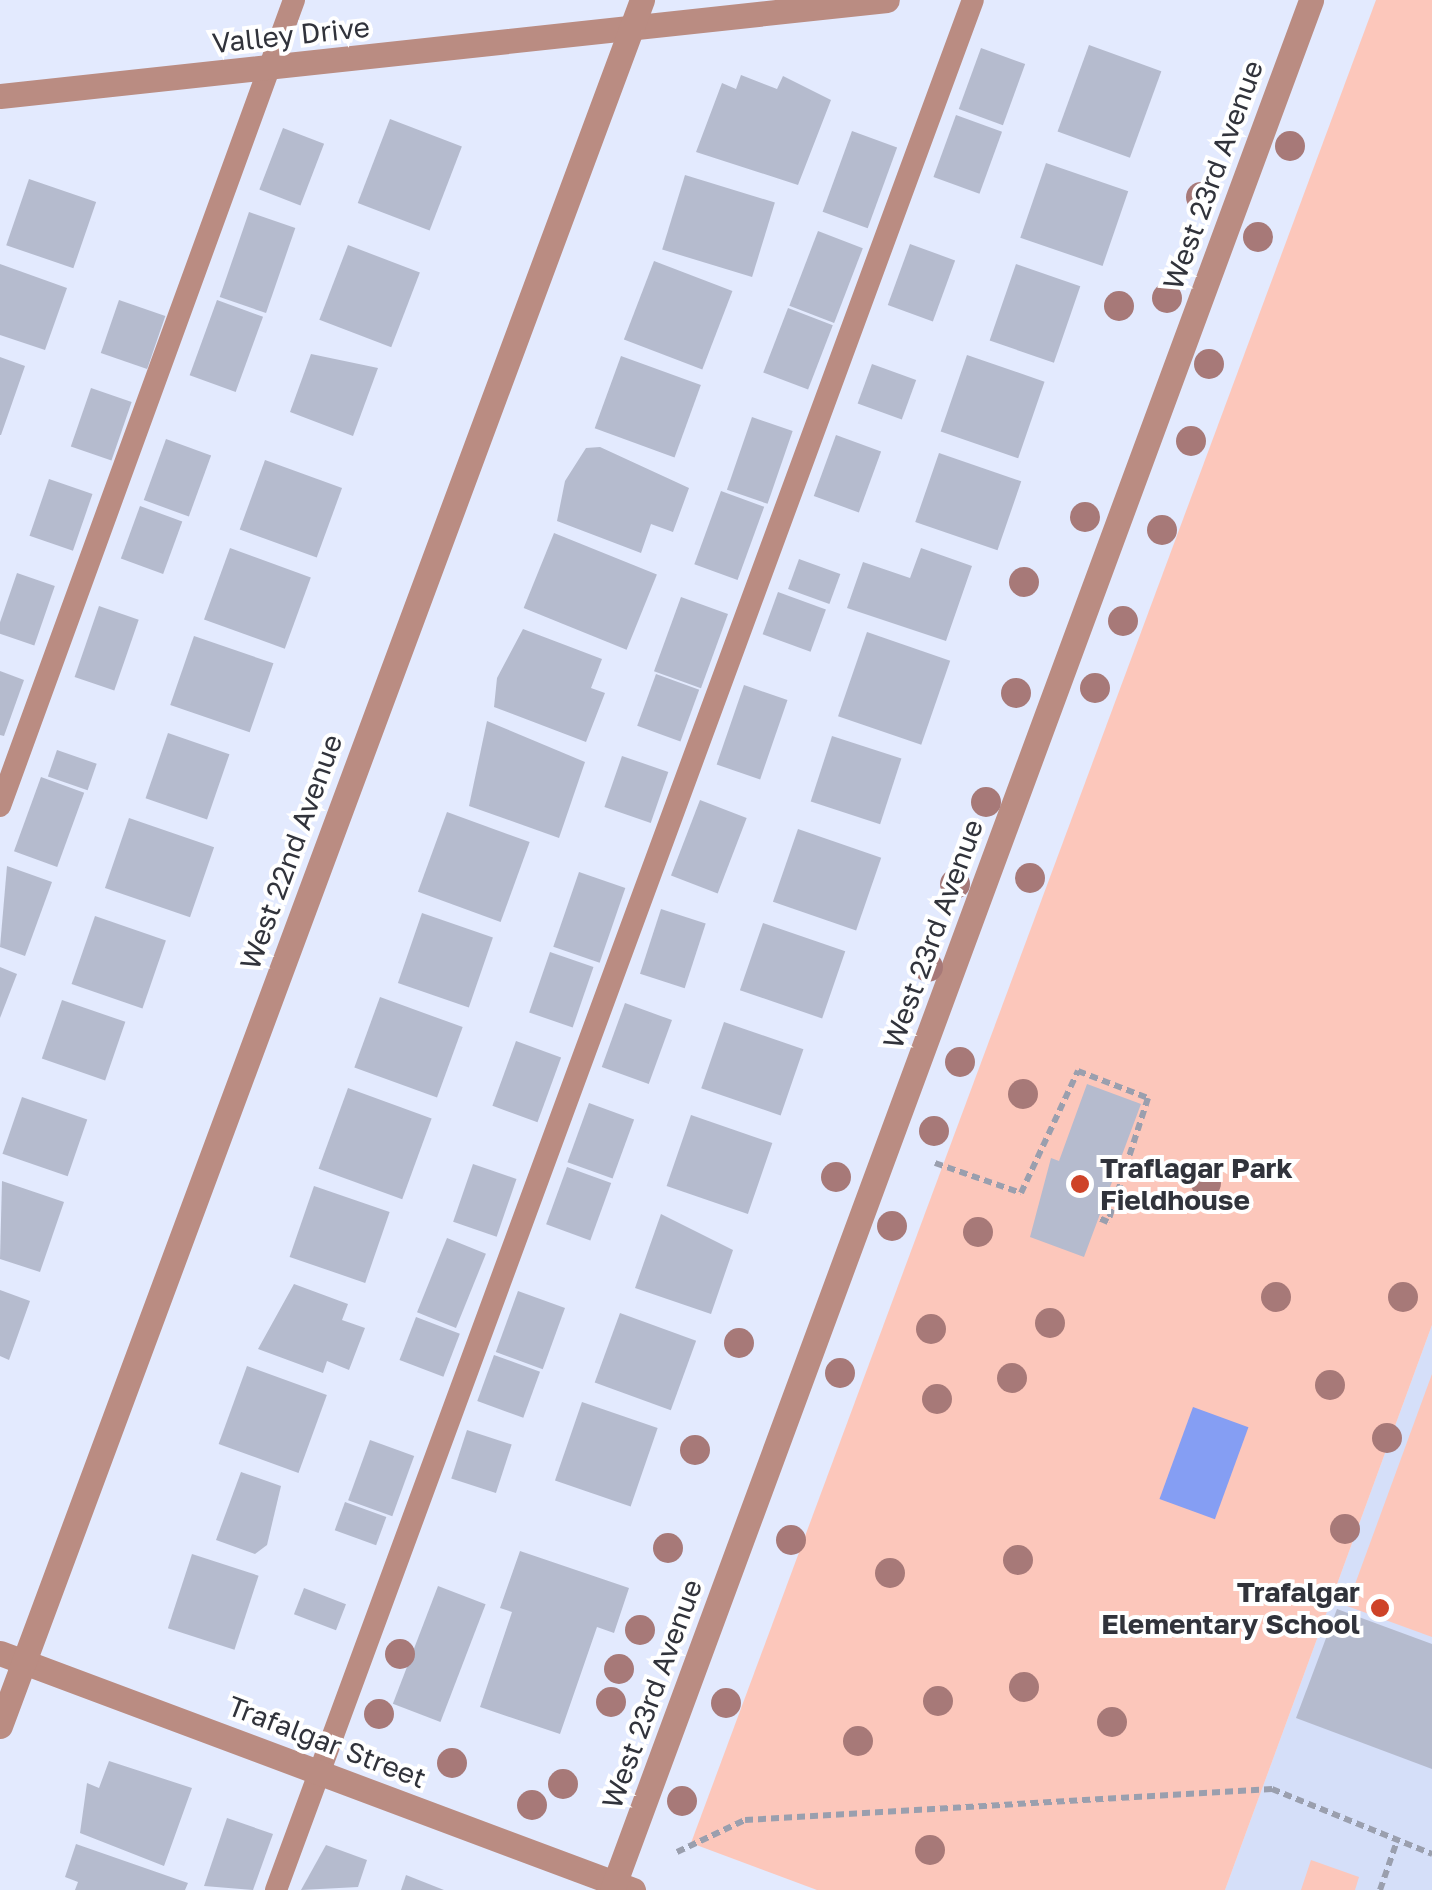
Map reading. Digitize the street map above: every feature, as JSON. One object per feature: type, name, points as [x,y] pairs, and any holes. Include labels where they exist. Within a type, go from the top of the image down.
[{"type":"street","name":"West 22nd Avenue","points":[[0,1726],[12,1658],[642,0]]},
{"type":"street","name":"Valley Drive","points":[[0,96],[887,0]]},
{"type":"street","name":"West 23rd Avenue","points":[[619,1888],[1310,0]]},
{"type":"street","name":"Trafalgar Street","points":[[12,1658],[318,1770],[619,1888]]},
{"type":"lane","points":[[0,806],[294,0]]},
{"type":"lane","points":[[276,1890],[972,0]]},
{"type":"path","points":[[935,1163],[1021,1194],[1050,1147],[1078,1071],[1148,1098],[1108,1222],[1099,1218]]},
{"type":"path","points":[[677,1852],[746,1820],[1272,1789],[1432,1854]]},
{"type":"path","points":[[1380,1890],[1397,1841]]},
{"type":"shaded area","points":[[1376,0],[1432,0],[1432,1325],[1225,1890],[817,1890],[691,1843]]},
{"type":"shaded area","name":"Trafalgar Elementary School","points":[[1432,1325],[1432,1890],[1225,1890]]},
{"type":"shaded area","points":[[1432,1374],[1432,1637],[1347,1606]]},
{"type":"shaded area","points":[[1311,1860],[1359,1877],[1355,1890],[1301,1890]]},
{"type":"water","points":[[1193,1407],[1248,1427],[1215,1519],[1159,1499]]},
{"type":"building","points":[[1089,45],[1161,71],[1130,158],[1058,131]]},
{"type":"building","points":[[981,48],[1025,64],[1003,125],[959,109]]},
{"type":"building","points":[[741,75],[777,89],[783,76],[831,100],[798,185],[696,152],[722,83],[736,89]]},
{"type":"building","points":[[956,115],[1002,132],[979,194],[933,177]]},
{"type":"building","points":[[390,119],[462,147],[430,231],[358,203]]},
{"type":"building","points":[[283,128],[324,144],[300,205],[259,190]]},
{"type":"building","points":[[852,131],[897,147],[868,228],[823,212]]},
{"type":"building","points":[[1046,163],[1128,191],[1103,266],[1020,238]]},
{"type":"building","points":[[685,175],[775,202],[752,277],[662,250]]},
{"type":"building","points":[[29,179],[96,202],[73,268],[6,245]]},
{"type":"building","points":[[249,212],[295,228],[266,313],[220,297]]},
{"type":"building","points":[[818,231],[863,248],[834,323],[789,306]]},
{"type":"building","points":[[910,244],[955,260],[933,321],[888,305]]},
{"type":"building","points":[[348,245],[420,273],[391,347],[319,320]]},
{"type":"building","points":[[654,261],[732,291],[702,370],[624,339]]},
{"type":"building","points":[[0,264],[67,288],[45,350],[0,335]]},
{"type":"building","points":[[1016,264],[1080,286],[1054,363],[990,341]]},
{"type":"building","points":[[119,300],[165,316],[147,369],[101,353]]},
{"type":"building","points":[[217,300],[263,317],[236,392],[190,375]]},
{"type":"building","points":[[788,308],[833,325],[808,390],[763,372]]},
{"type":"building","points":[[311,354],[378,368],[353,436],[290,412]]},
{"type":"building","points":[[967,355],[1045,382],[1018,458],[941,432]]},
{"type":"building","points":[[621,356],[701,385],[675,457],[595,428]]},
{"type":"building","points":[[0,357],[25,366],[1,435],[0,435]]},
{"type":"building","points":[[872,364],[916,380],[902,420],[858,403]]},
{"type":"building","points":[[91,388],[132,402],[111,461],[71,447]]},
{"type":"building","points":[[752,417],[793,431],[768,504],[727,490]]},
{"type":"building","points":[[836,435],[881,451],[859,512],[814,496]]},
{"type":"building","points":[[166,439],[211,455],[189,516],[144,500]]},
{"type":"building","points":[[600,447],[689,488],[673,532],[651,524],[641,553],[557,521],[565,481],[586,448]]},
{"type":"building","points":[[939,453],[1021,481],[997,550],[915,522]]},
{"type":"building","points":[[265,460],[342,488],[317,558],[240,530]]},
{"type":"building","points":[[49,479],[92,494],[73,551],[29,536]]},
{"type":"building","points":[[721,491],[764,507],[738,580],[694,564]]},
{"type":"building","points":[[140,506],[182,521],[163,574],[121,559]]},
{"type":"building","points":[[554,533],[657,575],[627,650],[524,608]]},
{"type":"building","points":[[230,548],[311,577],[285,649],[204,619]]},
{"type":"building","points":[[921,548],[972,566],[946,641],[847,608],[863,562],[910,578]]},
{"type":"building","points":[[799,559],[840,574],[829,604],[788,589]]},
{"type":"building","points":[[17,573],[55,586],[34,646],[0,634],[0,622]]},
{"type":"building","points":[[778,592],[826,609],[811,652],[763,634]]},
{"type":"building","points":[[681,597],[728,614],[701,688],[654,671]]},
{"type":"building","points":[[99,606],[139,620],[114,691],[75,677]]},
{"type":"building","points":[[523,629],[602,659],[591,688],[605,693],[586,742],[494,707],[497,678]]},
{"type":"building","points":[[867,632],[950,661],[921,745],[838,716]]},
{"type":"building","points":[[194,636],[273,663],[250,732],[170,705]]},
{"type":"building","points":[[0,671],[24,680],[4,736],[0,735]]},
{"type":"building","points":[[656,674],[699,690],[680,741],[637,726]]},
{"type":"building","points":[[744,685],[787,700],[760,779],[717,764]]},
{"type":"building","points":[[487,721],[585,762],[559,838],[469,806]]},
{"type":"building","points":[[168,733],[229,754],[207,819],[146,798]]},
{"type":"building","points":[[832,736],[901,759],[880,824],[811,802]]},
{"type":"building","points":[[57,750],[97,764],[88,790],[48,776]]},
{"type":"building","points":[[622,756],[668,772],[651,823],[604,807]]},
{"type":"building","points":[[41,777],[84,793],[57,867],[14,851]]},
{"type":"building","points":[[700,800],[747,818],[718,894],[671,876]]},
{"type":"building","points":[[447,812],[530,842],[501,922],[418,892]]},
{"type":"building","points":[[129,818],[214,847],[190,917],[105,888]]},
{"type":"building","points":[[798,829],[881,858],[856,930],[773,902]]},
{"type":"building","points":[[7,866],[52,882],[25,956],[0,947]]},
{"type":"building","points":[[579,872],[625,888],[600,963],[553,947]]},
{"type":"building","points":[[661,909],[706,924],[685,988],[640,974]]},
{"type":"building","points":[[422,913],[493,937],[469,1007],[398,983]]},
{"type":"building","points":[[95,916],[166,940],[142,1008],[72,984]]},
{"type":"building","points":[[763,923],[845,951],[822,1018],[740,990]]},
{"type":"building","points":[[550,952],[593,967],[573,1027],[529,1013]]},
{"type":"building","points":[[0,967],[17,974],[0,1018]]},
{"type":"building","points":[[380,997],[463,1027],[437,1098],[354,1067]]},
{"type":"building","points":[[62,1000],[125,1022],[105,1080],[42,1059]]},
{"type":"building","points":[[625,1003],[672,1020],[649,1084],[602,1067]]},
{"type":"building","points":[[724,1022],[803,1049],[781,1116],[701,1088]]},
{"type":"building","points":[[516,1041],[561,1057],[538,1122],[492,1106]]},
{"type":"building","name":"Traflagar Park Fieldhouse","points":[[1087,1084],[1141,1104],[1084,1257],[1030,1237],[1051,1158],[1059,1161]]},
{"type":"building","points":[[348,1088],[432,1118],[402,1199],[319,1169]]},
{"type":"building","points":[[22,1097],[87,1119],[68,1176],[2,1154]]},
{"type":"building","points":[[589,1103],[634,1119],[613,1179],[567,1162]]},
{"type":"building","points":[[691,1115],[772,1143],[748,1214],[667,1186]]},
{"type":"building","points":[[473,1164],[516,1179],[497,1237],[453,1222]]},
{"type":"building","points":[[567,1167],[611,1183],[590,1240],[546,1224]]},
{"type":"building","points":[[2,1181],[64,1202],[40,1272],[0,1259]]},
{"type":"building","points":[[314,1186],[390,1212],[365,1283],[290,1257]]},
{"type":"building","points":[[661,1214],[733,1250],[711,1314],[635,1288]]},
{"type":"building","points":[[447,1238],[486,1254],[456,1328],[417,1312]]},
{"type":"building","points":[[294,1284],[348,1304],[342,1320],[365,1328],[349,1370],[327,1361],[323,1373],[258,1349]]},
{"type":"building","points":[[0,1290],[30,1301],[9,1360],[0,1356]]},
{"type":"building","points":[[518,1291],[565,1308],[543,1369],[496,1352]]},
{"type":"building","points":[[620,1313],[696,1341],[671,1410],[595,1383]]},
{"type":"building","points":[[416,1317],[460,1334],[443,1377],[400,1360]]},
{"type":"building","points":[[494,1355],[540,1372],[523,1418],[477,1401]]},
{"type":"building","points":[[247,1366],[327,1395],[298,1473],[219,1444]]},
{"type":"building","points":[[582,1402],[658,1428],[631,1507],[555,1480]]},
{"type":"building","points":[[467,1430],[512,1445],[496,1493],[451,1479]]},
{"type":"building","points":[[370,1440],[414,1456],[392,1516],[348,1500]]},
{"type":"building","points":[[241,1472],[281,1486],[267,1545],[255,1554],[216,1540]]},
{"type":"building","points":[[345,1502],[386,1517],[376,1545],[335,1530]]},
{"type":"building","points":[[520,1551],[629,1588],[614,1633],[597,1627],[560,1734],[480,1707],[512,1612],[500,1608]]},
{"type":"building","points":[[192,1554],[259,1576],[234,1650],[168,1628]]},
{"type":"building","points":[[438,1586],[486,1604],[440,1722],[393,1704]]},
{"type":"building","points":[[304,1588],[346,1604],[336,1630],[294,1614]]},
{"type":"building","points":[[1337,1609],[1432,1644],[1432,1769],[1296,1718]]},
{"type":"building","points":[[109,1761],[192,1788],[164,1866],[80,1833],[87,1783],[99,1788]]},
{"type":"building","points":[[227,1818],[273,1834],[253,1890],[204,1886]]},
{"type":"building","points":[[76,1844],[188,1883],[185,1890],[75,1890],[78,1882],[65,1877]]},
{"type":"building","points":[[326,1845],[367,1860],[358,1887],[301,1890]]},
{"type":"building","points":[[406,1875],[444,1890],[401,1890]]},
{"type":"place","name":"Traflagar Park Fieldhouse","points":[[1080,1184]]},
{"type":"place","name":"Trafalgar Elementary School","points":[[1380,1608]]}]
